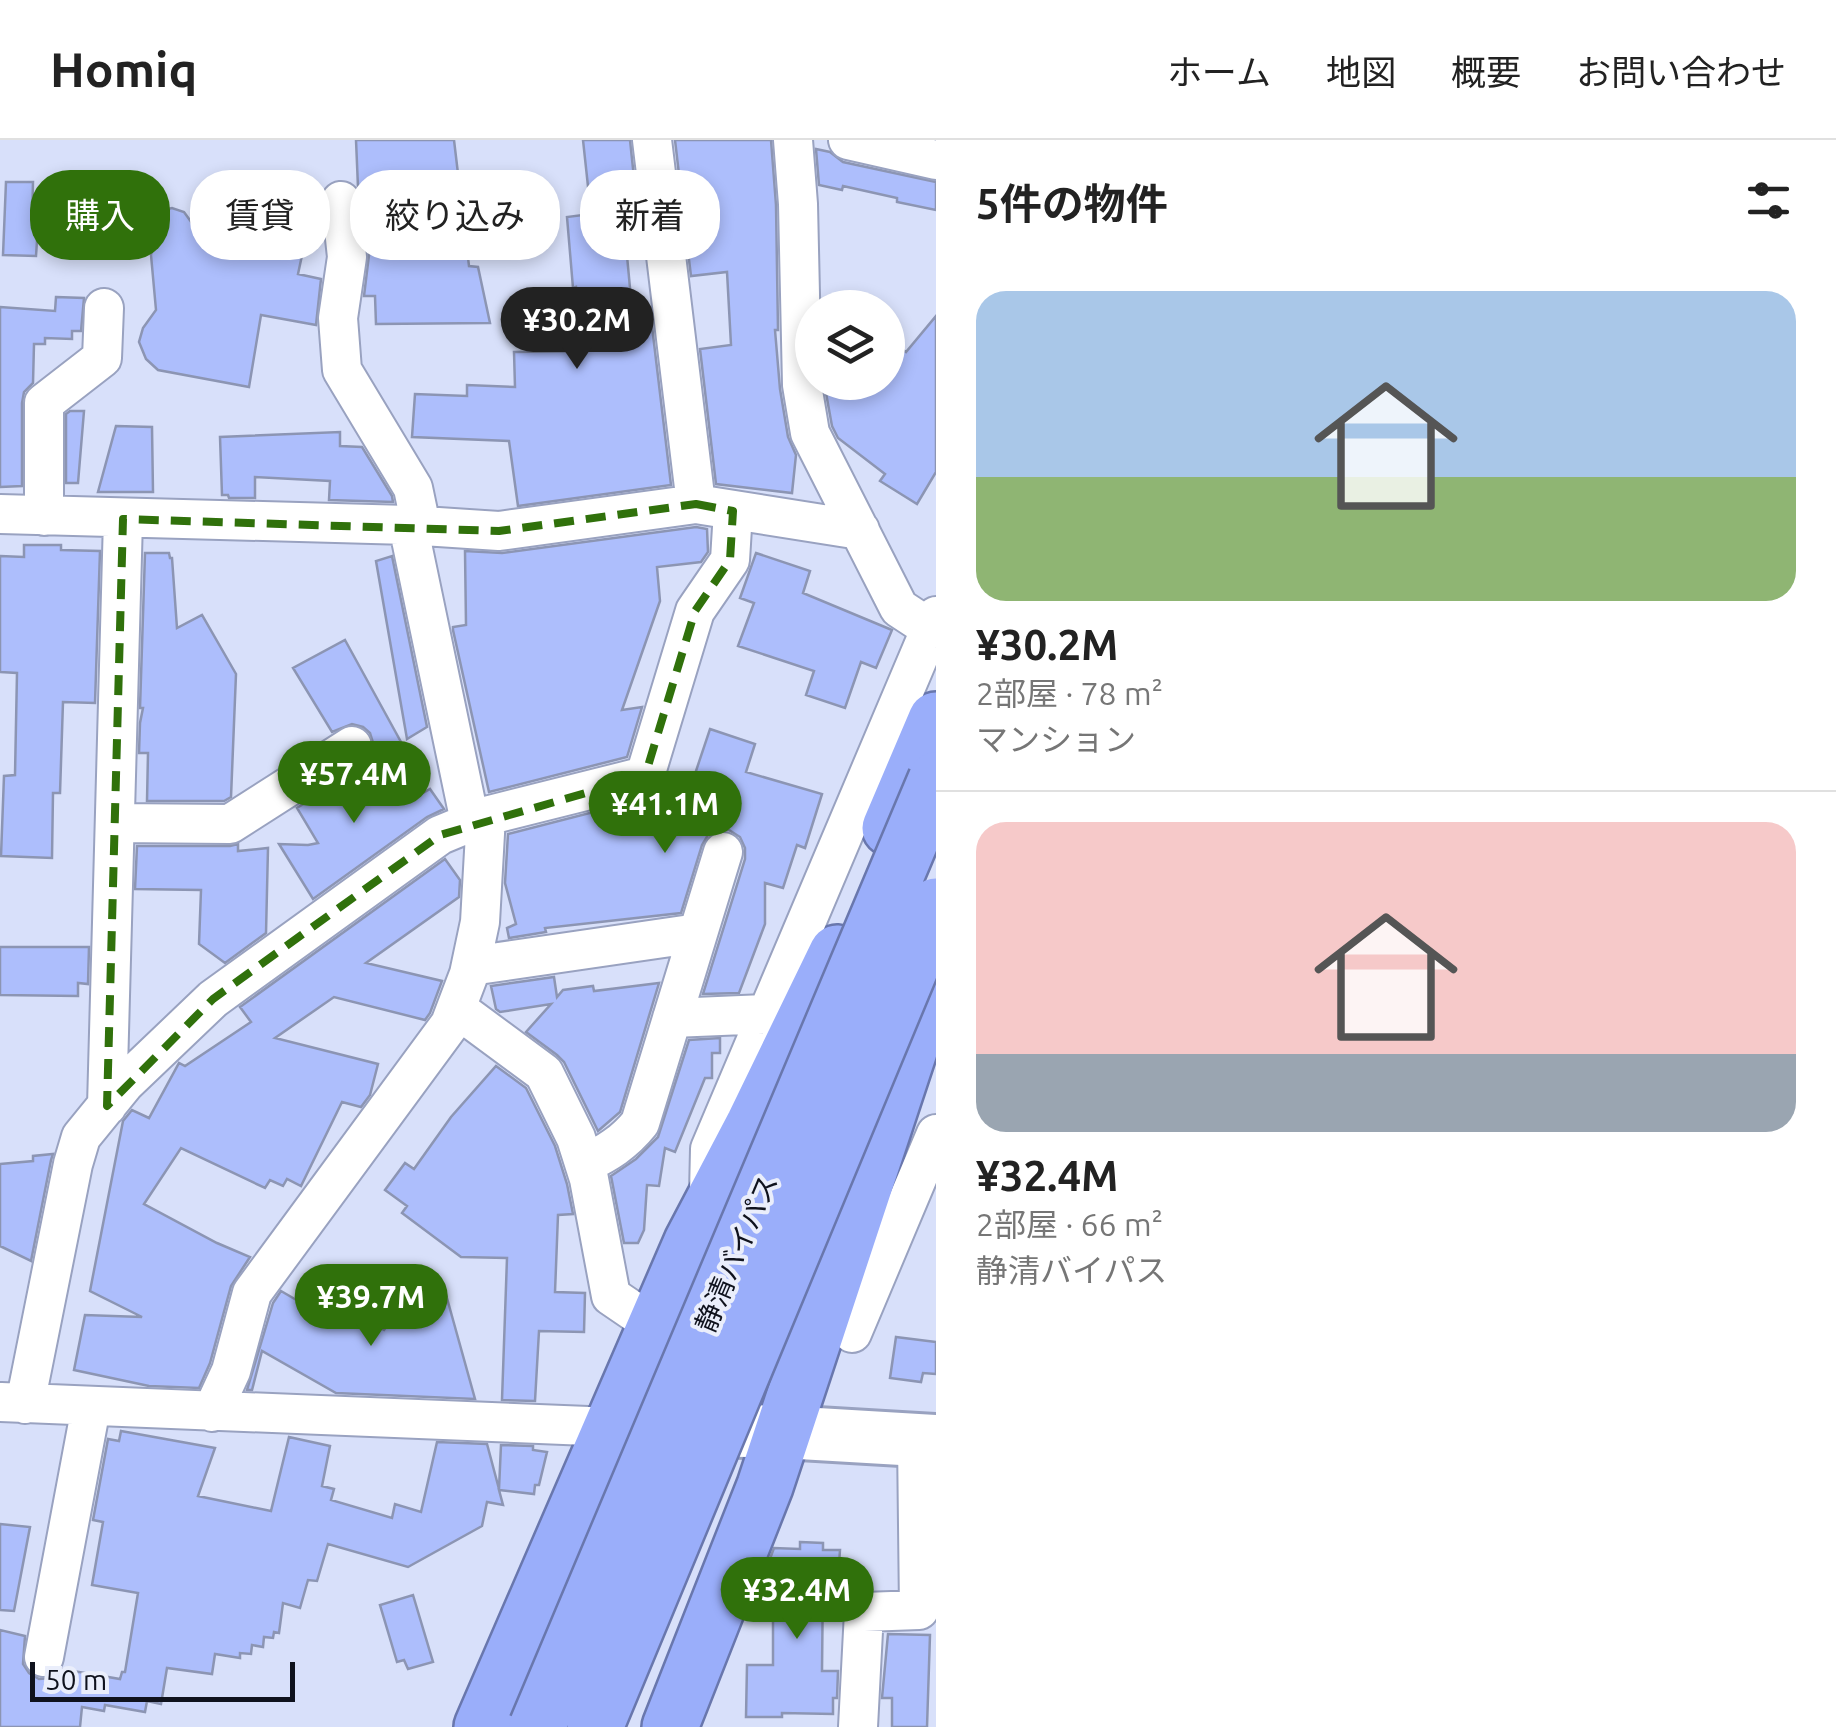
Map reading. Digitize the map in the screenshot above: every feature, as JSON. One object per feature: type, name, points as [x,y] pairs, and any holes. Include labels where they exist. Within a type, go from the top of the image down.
[{"type":"highway","points":[[482,1727],[692,1242],[831,967],[936,720]]},
{"type":"highway","name":"静清バイパス","points":[[537,1727],[936,780]]},
{"type":"highway","name":"静清バイパス","points":[[594,1727],[936,906]]},
{"type":"highway","points":[[670,1727],[765,1486],[925,1028],[936,969]]},
{"type":"highway","points":[[652,1727],[715,1614]]},
{"type":"street","points":[[652,140],[696,504]]},
{"type":"street","points":[[708,1210],[710,1148],[933,623],[899,608],[810,433],[802,385],[793,140]]},
{"type":"street","points":[[848,140],[936,160]]},
{"type":"street","points":[[212,1412],[232,1371],[252,1293],[450,1024],[471,966],[480,922],[478,819],[414,526],[413,488],[342,370],[338,318],[346,257],[341,200]]},
{"type":"street","points":[[44,516],[44,403],[102,358],[104,308]]},
{"type":"street","points":[[0,514],[499,530],[696,504],[860,530]]},
{"type":"street","points":[[734,511],[730,560],[695,611],[645,776],[478,819],[440,835],[214,999],[124,1083],[82,1138],[13,1403],[783,1432],[926,1441],[919,1610],[864,1612],[858,1727]]},
{"type":"street","points":[[107,1106],[123,518]]},
{"type":"street","points":[[115,823],[230,824],[352,746]]},
{"type":"street","points":[[584,1164],[613,1150],[640,1123],[723,852]]},
{"type":"street","points":[[471,966],[698,933]]},
{"type":"street","points":[[456,1008],[544,1073],[576,1138],[584,1164],[611,1296],[656,1326]]},
{"type":"street","points":[[672,1018],[767,1014]]},
{"type":"street","points":[[852,1332],[936,1134]]},
{"type":"street","points":[[44,1658],[91,1406]]},
{"type":"highlighted area","points":[[696,504],[733,511],[730,560],[695,611],[645,776],[440,835],[213,999],[107,1106],[123,519],[499,531]]},
{"type":"building","points":[[356,140],[454,140],[458,170],[357,170]]},
{"type":"building","points":[[583,140],[630,140],[633,170],[586,170]]},
{"type":"building","points":[[675,140],[771,140],[776,205],[775,330],[788,437],[796,455],[792,493],[716,484],[700,349],[731,345],[727,272],[691,276],[689,260],[720,260],[720,170],[678,170]]},
{"type":"building","points":[[816,149],[830,152],[843,162],[936,182],[936,210],[843,186],[842,190],[819,185]]},
{"type":"building","points":[[6,182],[30,182],[30,256],[3,255]]},
{"type":"building","points":[[170,208],[184,212],[190,220],[190,260],[301,260],[298,274],[321,279],[316,325],[261,315],[249,387],[158,370],[146,359],[139,342],[143,328],[156,310],[151,260],[170,260]]},
{"type":"building","points":[[580,215],[580,260],[627,260],[633,320],[651,318],[671,485],[518,506],[509,441],[412,437],[415,394],[467,396],[467,385],[515,387],[514,352],[584,351],[567,217]]},
{"type":"building","points":[[368,260],[468,260],[469,266],[478,267],[490,323],[376,324],[375,296],[364,296]]},
{"type":"building","points":[[56,297],[84,298],[81,331],[72,331],[72,339],[45,338],[45,344],[34,344],[33,383],[24,392],[22,403],[22,486],[0,487],[0,307],[55,311]]},
{"type":"building","points":[[936,316],[936,472],[917,504],[880,481],[885,474],[838,438],[827,400],[905,400],[906,352]]},
{"type":"building","points":[[84,411],[78,483],[66,483],[66,414]]},
{"type":"building","points":[[116,426],[152,427],[153,492],[98,492]]},
{"type":"building","points":[[340,432],[340,446],[362,447],[393,502],[329,500],[330,481],[255,477],[255,498],[222,495],[220,437]]},
{"type":"building","points":[[696,527],[707,529],[708,552],[701,562],[657,567],[660,601],[622,710],[642,707],[627,757],[489,792],[453,630],[466,625],[465,551],[502,553]]},
{"type":"building","points":[[24,545],[100,551],[95,703],[63,702],[60,793],[53,793],[52,858],[1,856],[4,776],[15,775],[17,673],[0,672],[0,556],[24,557]]},
{"type":"building","points":[[145,553],[169,553],[172,558],[177,628],[202,615],[236,674],[231,797],[224,801],[147,801],[148,753],[139,753]]},
{"type":"building","points":[[756,553],[810,571],[803,593],[892,630],[876,668],[861,662],[845,708],[806,695],[814,671],[738,646],[754,603],[740,598]]},
{"type":"building","points":[[392,556],[427,727],[407,739],[376,561]]},
{"type":"building","points":[[345,640],[401,742],[368,761],[374,746],[370,733],[352,724],[332,732],[293,668]]},
{"type":"building","points":[[710,729],[755,744],[746,772],[822,794],[805,848],[797,845],[783,888],[765,883],[765,924],[739,993],[703,994],[745,859],[740,837],[729,830],[708,835],[702,845],[681,913],[545,928],[546,932],[509,938],[507,928],[516,924],[505,883],[508,834],[644,799],[688,795]]},
{"type":"building","points":[[368,763],[409,801],[430,789],[444,809],[427,817],[313,899],[279,844],[318,843],[297,808]]},
{"type":"building","points":[[238,844],[238,851],[268,848],[266,933],[225,963],[199,944],[201,890],[135,889],[137,846]]},
{"type":"building","points":[[445,859],[460,880],[459,897],[366,963],[442,981],[425,1020],[334,997],[275,1038],[378,1064],[370,1095],[361,1107],[342,1102],[301,1186],[287,1179],[283,1186],[270,1180],[265,1188],[181,1148],[144,1204],[250,1257],[231,1286],[210,1363],[199,1388],[149,1386],[74,1370],[85,1315],[142,1317],[90,1291],[123,1121],[132,1110],[149,1118],[179,1063],[185,1066],[251,1022],[240,1007]]},
{"type":"building","points":[[0,947],[89,947],[88,984],[78,983],[78,996],[0,995]]},
{"type":"building","points":[[554,977],[557,997],[563,990],[593,986],[594,991],[659,983],[620,1112],[598,1131],[564,1062],[526,1032],[551,1004],[500,1012],[496,1009],[491,986]]},
{"type":"building","points":[[720,1038],[720,1053],[712,1053],[712,1078],[705,1078],[675,1152],[665,1148],[659,1186],[647,1185],[644,1230],[638,1243],[624,1243],[611,1176],[658,1137],[689,1040]]},
{"type":"building","points":[[496,1066],[526,1088],[555,1146],[567,1184],[573,1214],[558,1215],[555,1292],[585,1293],[584,1332],[539,1331],[535,1401],[502,1400],[507,1258],[461,1257],[402,1213],[407,1206],[385,1190],[405,1163],[414,1169],[451,1117]]},
{"type":"building","points":[[53,1154],[31,1261],[0,1246],[0,1164],[33,1161],[33,1156]]},
{"type":"building","points":[[281,1291],[336,1323],[345,1308],[384,1330],[412,1295],[445,1291],[475,1399],[336,1393],[262,1351],[252,1390],[247,1390],[273,1303]]},
{"type":"building","points":[[896,1337],[936,1342],[936,1374],[923,1373],[921,1382],[890,1378]]},
{"type":"building","points":[[121,1431],[215,1448],[198,1496],[271,1511],[289,1437],[330,1446],[322,1486],[334,1489],[331,1500],[392,1518],[395,1504],[421,1512],[437,1442],[487,1444],[499,1489],[501,1445],[533,1446],[533,1450],[547,1452],[534,1494],[499,1490],[503,1505],[487,1502],[482,1526],[408,1567],[328,1544],[317,1581],[308,1580],[300,1608],[283,1603],[279,1633],[274,1632],[273,1638],[264,1637],[263,1647],[252,1645],[251,1654],[240,1653],[240,1658],[215,1654],[212,1674],[167,1668],[161,1704],[147,1701],[145,1712],[105,1705],[104,1711],[82,1707],[80,1727],[0,1727],[0,1630],[25,1636],[23,1664],[39,1679],[52,1678],[62,1669],[120,1679],[125,1672],[138,1593],[92,1585],[103,1522],[93,1520],[108,1439],[119,1441]]},
{"type":"building","points":[[0,1524],[30,1527],[14,1611],[0,1610]]},
{"type":"building","points":[[800,1542],[823,1543],[823,1550],[840,1550],[838,1578],[823,1576],[822,1671],[838,1671],[833,1714],[746,1717],[747,1665],[773,1665],[773,1613],[796,1613],[798,1575],[765,1572],[774,1548],[800,1549]]},
{"type":"building","points":[[413,1595],[433,1662],[408,1669],[404,1660],[397,1662],[380,1605]]},
{"type":"building","points":[[888,1634],[930,1635],[927,1727],[892,1727],[892,1698],[882,1698]]}]
